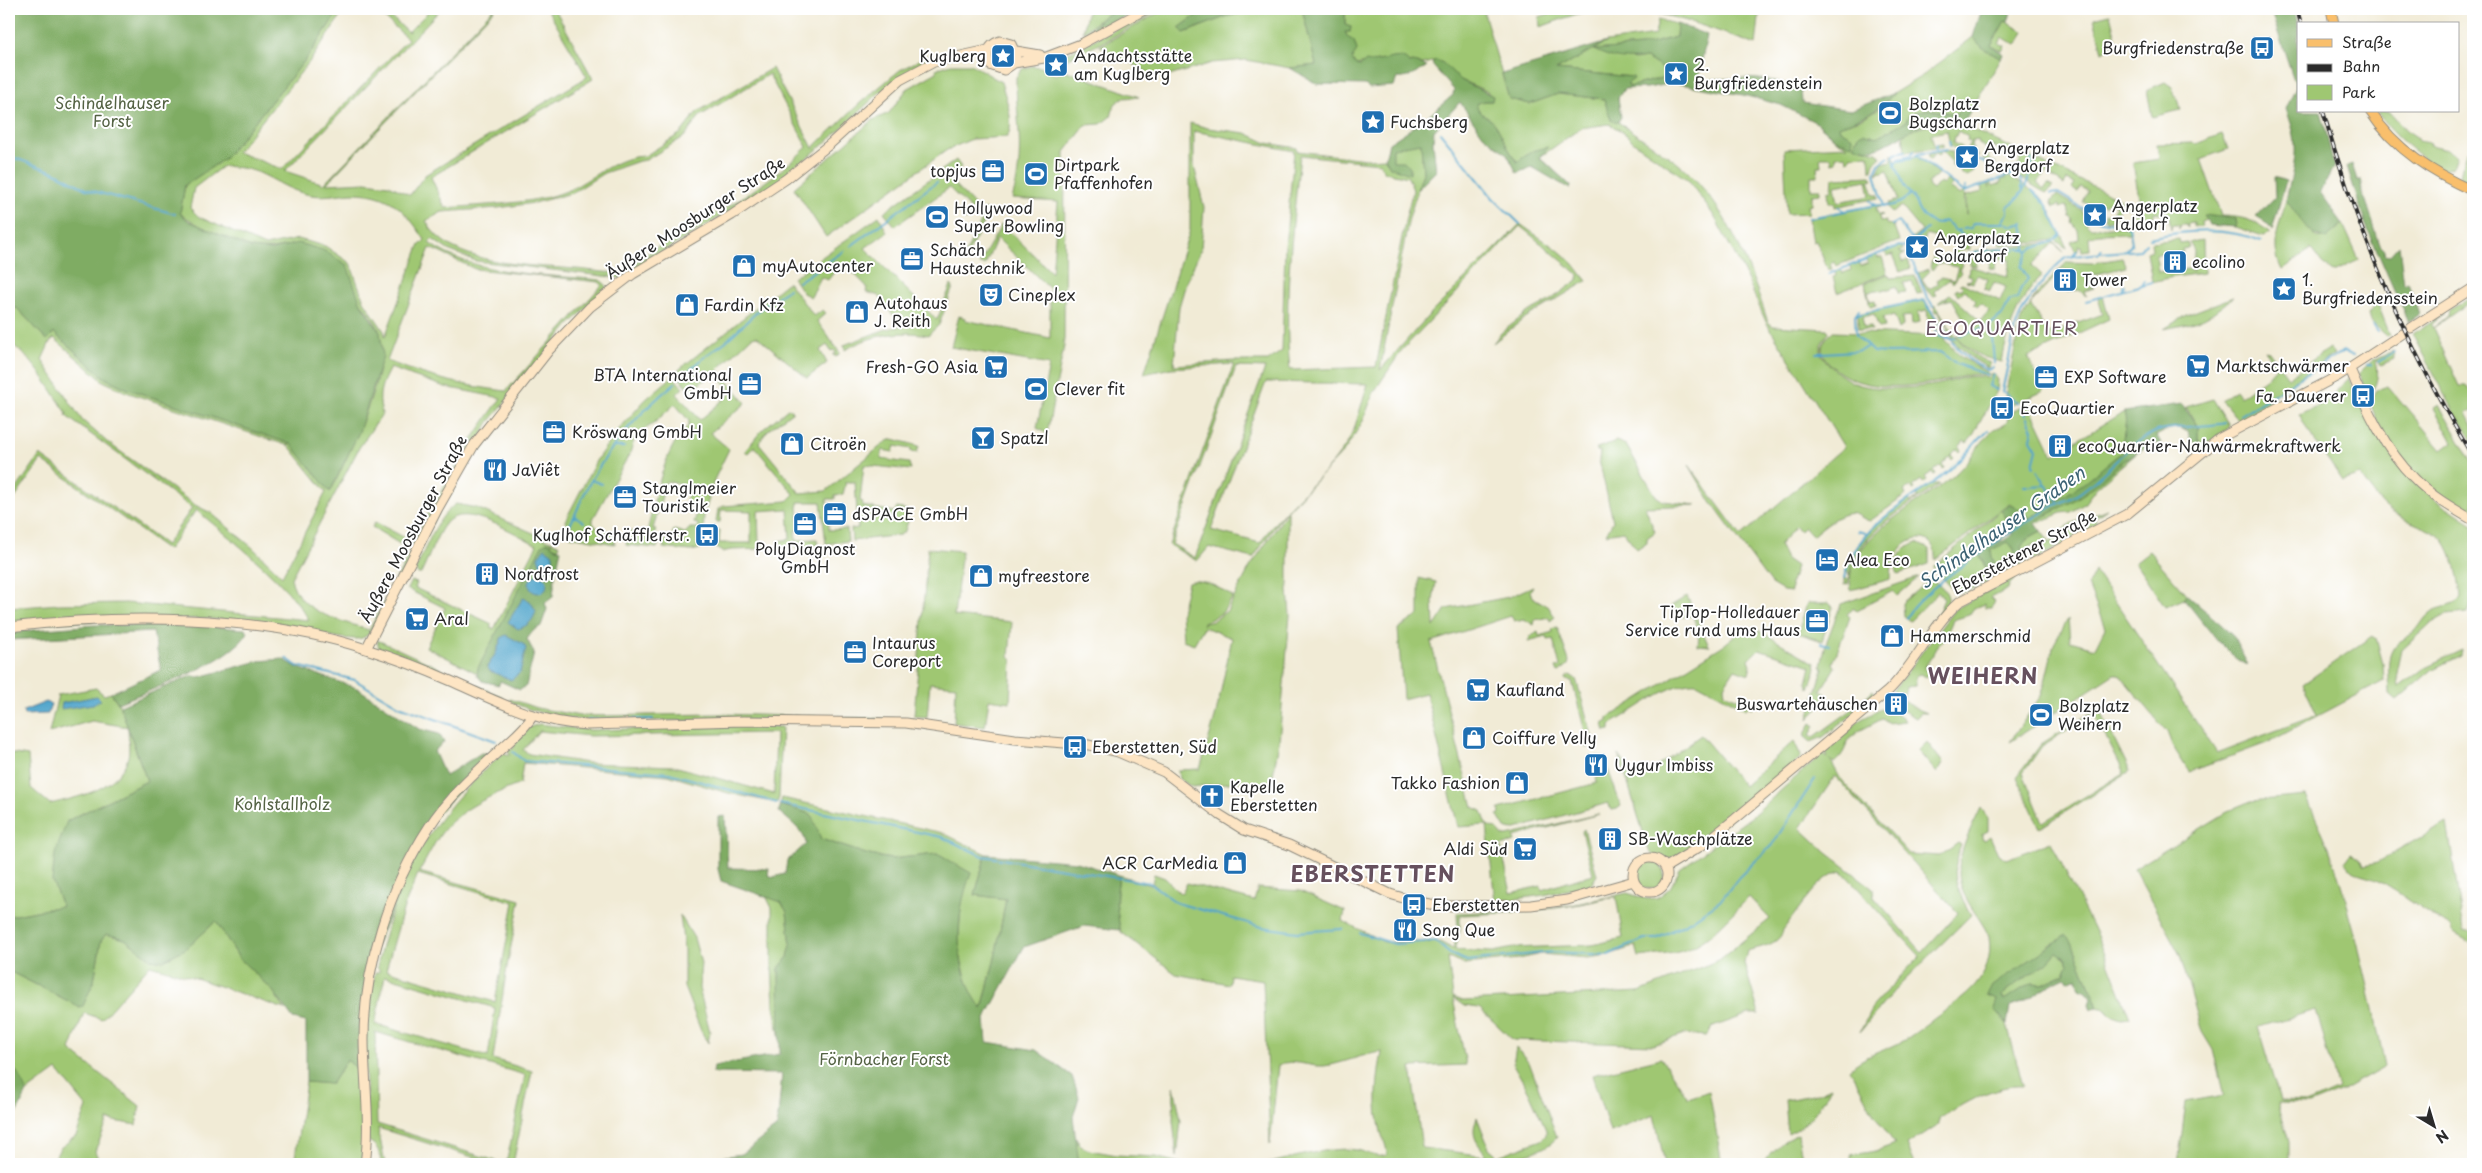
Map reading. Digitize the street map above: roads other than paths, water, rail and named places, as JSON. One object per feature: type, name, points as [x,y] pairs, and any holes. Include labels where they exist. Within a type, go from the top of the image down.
[{"type":"main road","name":"Äußere Moosburger Straße","points":[[954,56],[988,60],[990,65],[999,70],[1007,69],[1014,63],[1053,55],[1081,44],[1146,9]]},
{"type":"main road","points":[[2330,9],[2333,22]]},
{"type":"main road","name":"Äußere Moosburger Straße","points":[[366,649],[438,508],[474,445],[543,357],[590,307],[633,274],[732,215],[786,179],[830,144],[900,80],[934,62],[954,56],[988,50],[996,42],[1004,41],[1011,44],[1016,51],[1025,54],[1053,55]]},
{"type":"main road","points":[[988,50],[988,60]]},
{"type":"main road","points":[[1014,63],[1016,51]]},
{"type":"main road","points":[[2371,112],[2388,135],[2411,156],[2441,176],[2473,191]]},
{"type":"main road","points":[[2411,328],[2473,288]]},
{"type":"main road","name":"Eberstettener Straße","points":[[1666,868],[1701,846],[1735,820],[1888,691],[1909,668],[1940,620],[1959,602],[1982,588],[2033,565],[2090,532],[2127,514],[2220,438],[2350,369],[2402,334]]},
{"type":"main road","points":[[2350,369],[2384,440],[2407,471],[2434,496],[2473,520]]},
{"type":"main road","points":[[9,627],[88,621],[228,623],[311,635],[366,649],[449,680],[532,716],[564,723],[588,725],[743,721],[855,724],[897,729],[946,729],[1020,739],[1089,745],[1118,752],[1164,772],[1220,815],[1244,830],[1289,845],[1390,894],[1430,905],[1456,907],[1549,903],[1634,881]]},
{"type":"main road","points":[[365,1164],[368,1141],[364,1075],[364,1020],[372,969],[391,901],[413,854],[440,811],[532,716]]},
{"type":"main road","points":[[1645,859],[1655,859],[1666,868],[1666,884],[1657,891],[1641,890],[1634,881],[1633,876],[1636,866],[1645,859]]},
{"type":"water","points":[[545,548],[553,554],[553,563],[550,569],[542,568],[538,557]]},
{"type":"water","points":[[534,575],[542,575],[547,580],[545,591],[534,593],[529,588],[529,580]]},
{"type":"water","points":[[523,598],[530,601],[536,611],[530,623],[518,629],[508,622]]},
{"type":"water","points":[[506,635],[523,644],[526,648],[520,673],[511,680],[490,671],[487,667],[496,653],[502,637]]},
{"type":"water","points":[[97,696],[101,700],[93,704],[61,709],[62,703]]},
{"type":"water","points":[[46,702],[51,704],[48,714],[24,715],[23,711]]},
{"type":"waterway","points":[[1440,132],[1493,198],[1520,224]]},
{"type":"waterway","points":[[1949,141],[1950,146]]},
{"type":"waterway","points":[[1936,148],[1937,144]]},
{"type":"waterway","points":[[1900,160],[1915,157],[1918,154],[1946,150]]},
{"type":"waterway","points":[[1893,157],[1895,153],[1906,151]]},
{"type":"waterway","points":[[1895,166],[1899,158],[1911,155],[1914,151]]},
{"type":"waterway","points":[[1956,152],[1968,161],[1980,161],[2018,178],[2022,181],[2022,188]]},
{"type":"waterway","points":[[1916,155],[1964,192],[2010,175]]},
{"type":"waterway","points":[[9,156],[54,172],[86,189],[175,214]]},
{"type":"waterway","points":[[1884,207],[1875,173],[1879,164],[1889,157]]},
{"type":"waterway","points":[[2007,208],[2019,197],[2025,186],[2032,168],[2031,159]]},
{"type":"waterway","points":[[1894,160],[1904,186],[1911,195]]},
{"type":"waterway","points":[[851,246],[937,182]]},
{"type":"waterway","points":[[1965,187],[1966,192]]},
{"type":"waterway","points":[[2028,252],[2054,241],[2061,234],[2046,204],[2032,190]]},
{"type":"waterway","points":[[2051,194],[2058,193],[2081,207],[2097,220],[2129,226],[2132,243],[2125,251]]},
{"type":"waterway","points":[[1809,218],[1876,205],[1894,205],[1903,201],[1910,194]]},
{"type":"waterway","points":[[1912,196],[1922,216],[1931,222]]},
{"type":"waterway","points":[[1870,201],[1876,205]]},
{"type":"waterway","points":[[1839,207],[1845,211]]},
{"type":"waterway","points":[[2002,222],[2008,213],[2008,209]]},
{"type":"waterway","points":[[2100,211],[2101,221]]},
{"type":"waterway","points":[[1932,223],[1938,224],[1944,221],[1952,226],[1955,231],[1960,230]]},
{"type":"waterway","points":[[1892,225],[1898,222],[1913,241],[1927,229]]},
{"type":"waterway","points":[[1963,229],[1971,228],[1974,223],[2005,223]]},
{"type":"waterway","points":[[2008,224],[2013,226],[2023,223],[2026,244]]},
{"type":"waterway","points":[[1958,231],[1964,237]]},
{"type":"waterway","points":[[2149,238],[2177,233],[2206,231],[2234,234],[2261,241]]},
{"type":"waterway","points":[[2003,392],[2019,318],[2035,291],[2056,266],[2064,259],[2073,256],[2140,250],[2146,243]]},
{"type":"waterway","points":[[1868,258],[1899,246],[1907,248],[1926,295],[1933,306]]},
{"type":"waterway","points":[[1994,363],[1989,326],[2003,314],[2010,300],[2017,299],[2021,288],[2028,279],[2021,267],[2027,254],[2026,246]]},
{"type":"waterway","points":[[1968,255],[1975,252],[2013,248],[2015,250]]},
{"type":"waterway","points":[[2018,249],[2026,249]]},
{"type":"waterway","points":[[2098,255],[2102,249]]},
{"type":"waterway","points":[[798,282],[844,251]]},
{"type":"waterway","points":[[2072,257],[2077,251]]},
{"type":"waterway","points":[[1829,274],[1867,259]]},
{"type":"waterway","points":[[2141,285],[2144,280]]},
{"type":"waterway","points":[[2086,301],[2152,282]]},
{"type":"waterway","points":[[2121,291],[2124,285]]},
{"type":"waterway","points":[[681,378],[725,342],[760,309],[789,289]]},
{"type":"waterway","points":[[1881,309],[1924,300],[1950,339]]},
{"type":"waterway","points":[[1857,315],[1880,309]]},
{"type":"waterway","points":[[1859,310],[1855,316],[1856,335],[1868,347]]},
{"type":"waterway","points":[[2373,325],[2378,332]]},
{"type":"waterway","points":[[1960,335],[1988,327]]},
{"type":"waterway","points":[[1936,331],[1938,336],[1955,338]]},
{"type":"waterway","points":[[1952,342],[1972,362],[1988,370],[1993,367]]},
{"type":"waterway","points":[[1822,353],[1856,351],[1868,347],[1873,352],[1940,352],[1957,364],[1987,375]]},
{"type":"waterway","name":"Schindelhauser Graben","points":[[2241,415],[2335,356],[2344,352],[2353,356]]},
{"type":"waterway","name":"Schindelhauser Graben","points":[[2379,361],[2394,352]]},
{"type":"waterway","name":"Schindelhauser Graben","points":[[2367,365],[2372,365]]},
{"type":"waterway","points":[[1993,374],[1989,386],[1997,390]]},
{"type":"waterway","points":[[570,525],[589,485],[609,452],[640,415],[675,383]]},
{"type":"waterway","points":[[2005,393],[2018,404]]},
{"type":"waterway","points":[[2021,409],[2026,415]]},
{"type":"waterway","points":[[2028,418],[2033,430],[2031,439],[2037,449],[2034,467]]},
{"type":"waterway","name":"Schindelhauser Graben","points":[[1906,618],[1915,606],[1949,575],[2050,508],[2074,497],[2146,437],[2163,429],[2225,423]]},
{"type":"waterway","points":[[1844,578],[1850,559],[1872,529],[1886,516],[1948,471],[1988,430]]},
{"type":"waterway","points":[[614,447],[624,447]]},
{"type":"waterway","points":[[2037,470],[2050,491]]},
{"type":"waterway","points":[[591,480],[602,484]]},
{"type":"waterway","points":[[2031,486],[2047,485]]},
{"type":"waterway","points":[[2052,493],[2059,503]]},
{"type":"waterway","points":[[575,516],[584,522]]},
{"type":"waterway","points":[[1858,531],[1865,533]]},
{"type":"waterway","points":[[1821,643],[1829,645]]},
{"type":"waterway","name":"Schindelhauser Graben","points":[[286,658],[297,666],[355,680],[399,706],[496,741]]},
{"type":"waterway","points":[[588,720],[653,719]]},
{"type":"waterway","name":"Schindelhauser Graben","points":[[513,752],[524,761],[669,773],[777,803]]},
{"type":"waterway","name":"Schindelhauser Graben","points":[[1360,933],[1395,944],[1435,941],[1450,954],[1467,961],[1552,952],[1608,955],[1644,939],[1656,939],[1691,921],[1720,901],[1739,877],[1772,845],[1815,779]]},
{"type":"waterway","name":"Schindelhauser Graben","points":[[780,804],[942,837],[983,856],[1150,883],[1177,903],[1262,927],[1297,932],[1342,929]]},
{"type":"railway","points":[[2297,9],[2300,22]]},
{"type":"railway","points":[[2323,112],[2352,202],[2386,289],[2427,374],[2473,457]]},
{"type":"place","name":"Burgfriedenstraße","points":[[2262,48]]},
{"type":"place","name":"Kuglberg","points":[[1003,56]]},
{"type":"place","name":"Andachtsstätte am Kuglberg","points":[[1056,65]]},
{"type":"place","name":"2. Burgfriedenstein","points":[[1676,74]]},
{"type":"place","name":"Bolzplatz Bugscharrn","points":[[1890,113]]},
{"type":"place","name":"Fuchsberg","points":[[1373,122]]},
{"type":"place","name":"Angerplatz Bergdorf","points":[[1967,157]]},
{"type":"place","name":"topjus","points":[[993,171]]},
{"type":"place","name":"Dirtpark Pfaffenhofen","points":[[1036,174]]},
{"type":"place","name":"Angerplatz Taldorf","points":[[2095,215]]},
{"type":"place","name":"Hollywood Super Bowling","points":[[937,217]]},
{"type":"place","name":"Angerplatz Solardorf","points":[[1917,247]]},
{"type":"place","name":"Schäch Haustechnik","points":[[912,259]]},
{"type":"place","name":"ecolino","points":[[2175,262]]},
{"type":"place","name":"myAutocenter","points":[[744,266]]},
{"type":"place","name":"Tower","points":[[2065,280]]},
{"type":"place","name":"1. Burgfriedensstein","points":[[2284,289]]},
{"type":"place","name":"Cineplex","points":[[991,295]]},
{"type":"place","name":"Fardin Kfz","points":[[687,305]]},
{"type":"place","name":"Autohaus J. Reith","points":[[857,312]]},
{"type":"place","name":"Marktschwärmer","points":[[2198,366]]},
{"type":"place","name":"Fresh-GO Asia","points":[[996,367]]},
{"type":"place","name":"EXP Software","points":[[2046,377]]},
{"type":"place","name":"BTA International GmbH","points":[[750,384]]},
{"type":"place","name":"Clever fit","points":[[1036,389]]},
{"type":"place","name":"Fa. Dauerer","points":[[2363,396]]},
{"type":"place","name":"EcoQuartier","points":[[2002,408]]},
{"type":"place","name":"Kröswang GmbH","points":[[554,432]]},
{"type":"place","name":"Spatzl","points":[[983,438]]},
{"type":"place","name":"Citroën","points":[[792,444]]},
{"type":"place","name":"ecoQuartier-Nahwärmekraftwerk","points":[[2060,446]]},
{"type":"place","name":"JaViêt","points":[[495,470]]},
{"type":"place","name":"Stanglmeier Touristik","points":[[625,497]]},
{"type":"place","name":"dSPACE GmbH","points":[[835,514]]},
{"type":"place","name":"PolyDiagnost GmbH","points":[[805,524]]},
{"type":"place","name":"Kuglhof Schäfflerstr.","points":[[707,535]]},
{"type":"place","name":"Alea Eco","points":[[1827,560]]},
{"type":"place","name":"Nordfrost","points":[[487,574]]},
{"type":"place","name":"myfreestore","points":[[981,576]]},
{"type":"place","name":"Aral","points":[[417,619]]},
{"type":"place","name":"TipTop-Holledauer Service rund ums Haus","points":[[1817,621]]},
{"type":"place","name":"Hammerschmid","points":[[1892,636]]},
{"type":"place","name":"Intaurus Coreport","points":[[855,652]]},
{"type":"place","name":"Kaufland","points":[[1478,690]]},
{"type":"place","name":"Buswartehäuschen","points":[[1896,704]]},
{"type":"place","name":"Bolzplatz Weihern","points":[[2041,715]]},
{"type":"place","name":"Coiffure Velly","points":[[1474,738]]},
{"type":"place","name":"Eberstetten, Süd","points":[[1075,747]]},
{"type":"place","name":"Uygur Imbiss","points":[[1596,765]]},
{"type":"place","name":"Takko Fashion","points":[[1517,783]]},
{"type":"place","name":"Kapelle Eberstetten","points":[[1212,796]]},
{"type":"place","name":"SB-Waschplätze","points":[[1610,839]]},
{"type":"place","name":"Aldi Süd","points":[[1525,849]]},
{"type":"place","name":"ACR CarMedia","points":[[1235,863]]},
{"type":"place","name":"Eberstetten","points":[[1414,905]]},
{"type":"place","name":"Song Que","points":[[1405,930]]},
{"type":"district","name":"ECOQUARTIER","points":[[2002,328]]},
{"type":"district","name":"WEIHERN","points":[[1983,677]]},
{"type":"district","name":"EBERSTETTEN","points":[[1373,875]]},
{"type":"park label","name":"Schindelhauser Forst","points":[[112,112]]},
{"type":"park label","name":"Kohlstallholz","points":[[282,804]]},
{"type":"park label","name":"Förnbacher Forst","points":[[884,1059]]}]
